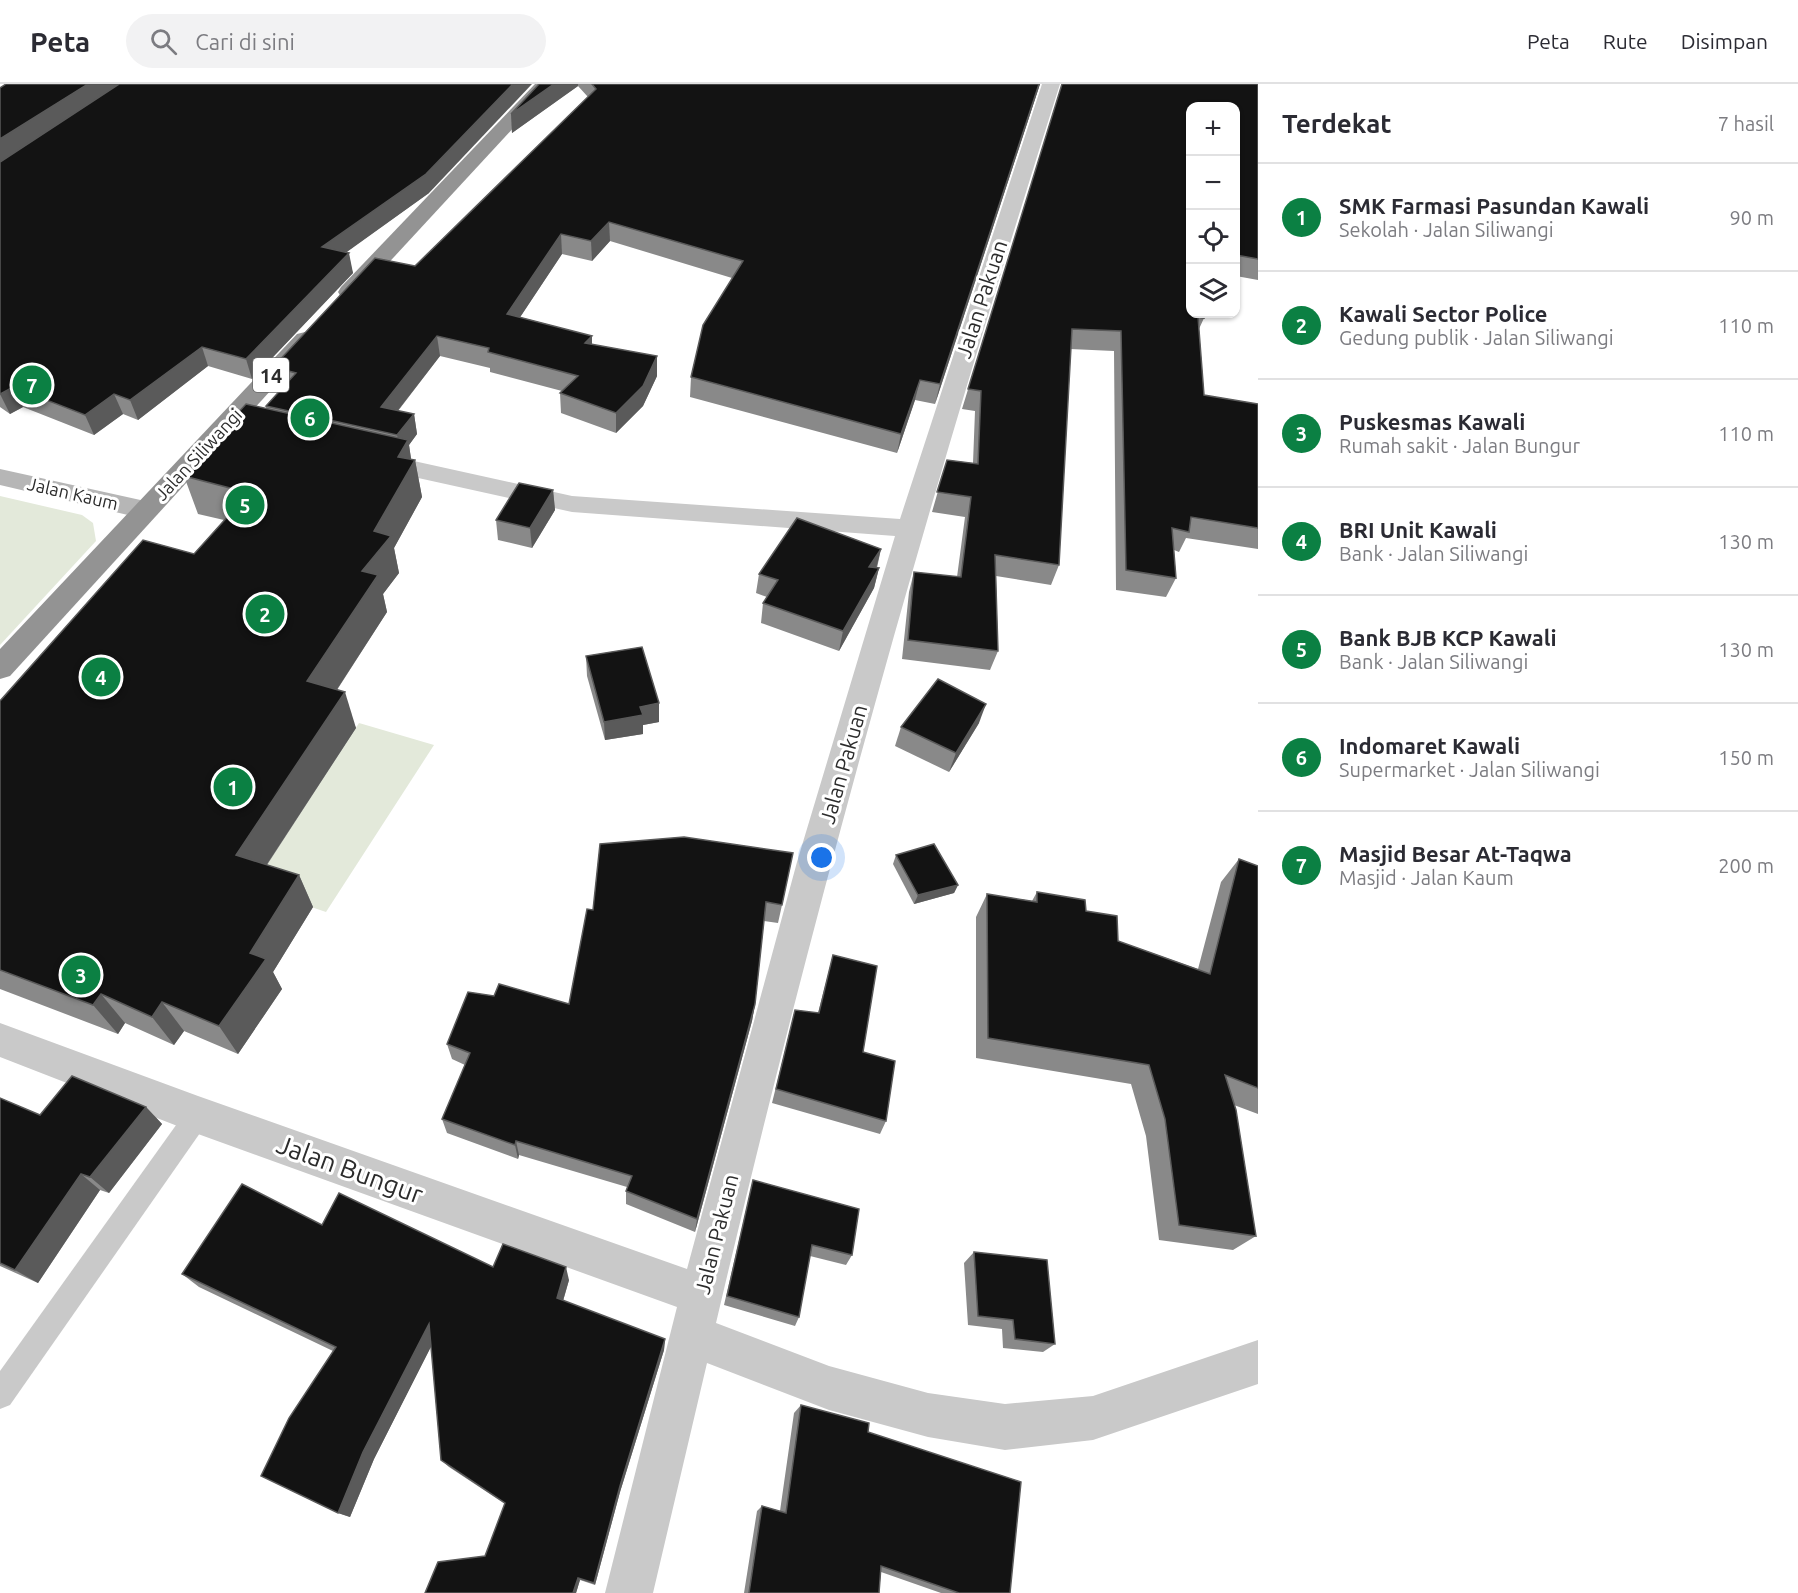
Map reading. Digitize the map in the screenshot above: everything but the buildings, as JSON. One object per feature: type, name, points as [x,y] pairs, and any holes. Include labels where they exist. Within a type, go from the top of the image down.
[{"type":"highway","name":"Jalan Siliwangi","points":[[0,668],[145,510],[237,427],[327,316],[545,84]]},
{"type":"main road","name":"Jalan Kaum","points":[[0,477],[145,510]]},
{"type":"street","name":"Jalan Pakuan","points":[[629,1593],[696,1315],[783,973],[910,528],[984,286],[1051,84]]},
{"type":"street","points":[[353,455],[572,504],[910,528]]},
{"type":"street","name":"Jalan Bungur","points":[[0,1040],[198,1115],[696,1315],[829,1388],[928,1416],[1005,1427],[1093,1418],[1258,1362]]},
{"type":"lane","points":[[0,1395],[198,1115]]},
{"type":"green space","points":[[0,496],[82,515],[93,523],[96,541],[0,645]]},
{"type":"green space","points":[[359,723],[434,745],[326,912],[252,887]]},
{"type":"place","name":"Masjid Besar At-Taqwa","points":[[32,385]]},
{"type":"place","name":"Indomaret Kawali","points":[[310,418]]},
{"type":"place","name":"Bank BJB KCP Kawali","points":[[245,505]]},
{"type":"place","name":"Kawali Sector Police","points":[[265,614]]},
{"type":"place","name":"BRI Unit Kawali","points":[[101,677]]},
{"type":"place","name":"SMK Farmasi Pasundan Kawali","points":[[233,787]]},
{"type":"place","name":"Puskesmas Kawali","points":[[81,975]]}]
